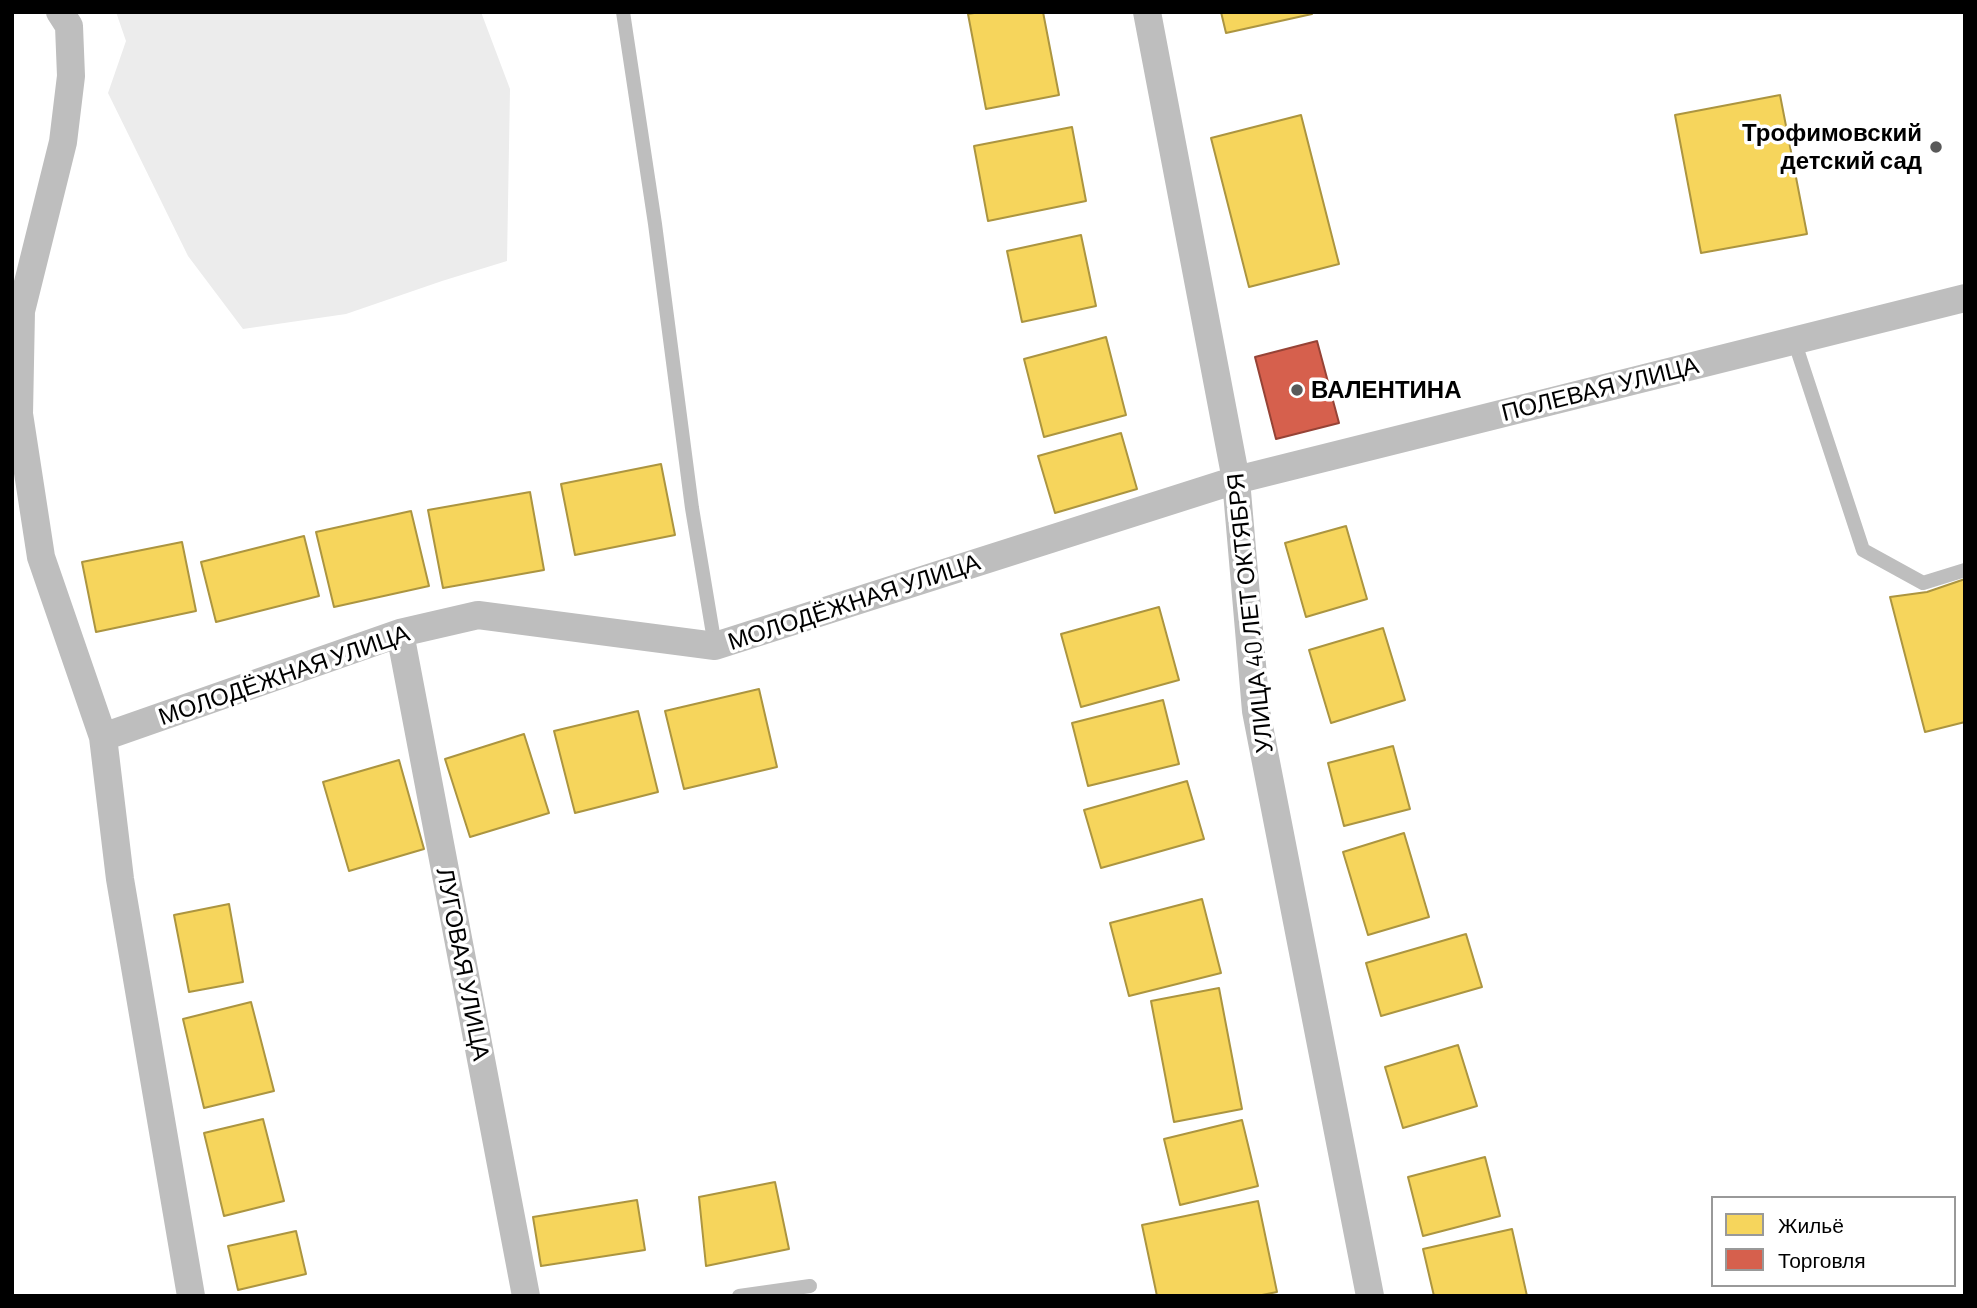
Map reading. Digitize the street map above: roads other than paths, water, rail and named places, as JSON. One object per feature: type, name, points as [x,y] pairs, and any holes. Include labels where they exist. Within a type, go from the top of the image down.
[{"type":"street","points":[[60,12],[69,26],[71,76],[63,142],[21,311],[19,414],[41,557],[103,737],[120,879],[191,1296]]},
{"type":"street","name":"УЛИЦА 40 ЛЕТ ОКТЯБРЯ","points":[[1147,12],[1236,480],[1256,711],[1370,1296]]},
{"type":"street","name":"ПОЛЕВАЯ УЛИЦА","points":[[1236,480],[1965,298]]},
{"type":"street","name":"МОЛОДЁЖНАЯ УЛИЦА","points":[[103,737],[400,633],[478,615],[715,646],[1236,480]]},
{"type":"street","name":"ЛУГОВАЯ УЛИЦА","points":[[400,633],[526,1296]]},
{"type":"lane","points":[[622,12],[692,508],[715,646]]},
{"type":"lane","points":[[1794,340],[1863,550],[1923,583],[1965,570]]},
{"type":"lane","points":[[739,1296],[810,1286]]},
{"type":"place","name":"Трофимовский детский сад","points":[[1936,147]]},
{"type":"place","name":"ВАЛЕНТИНА","points":[[1297,390]]}]
